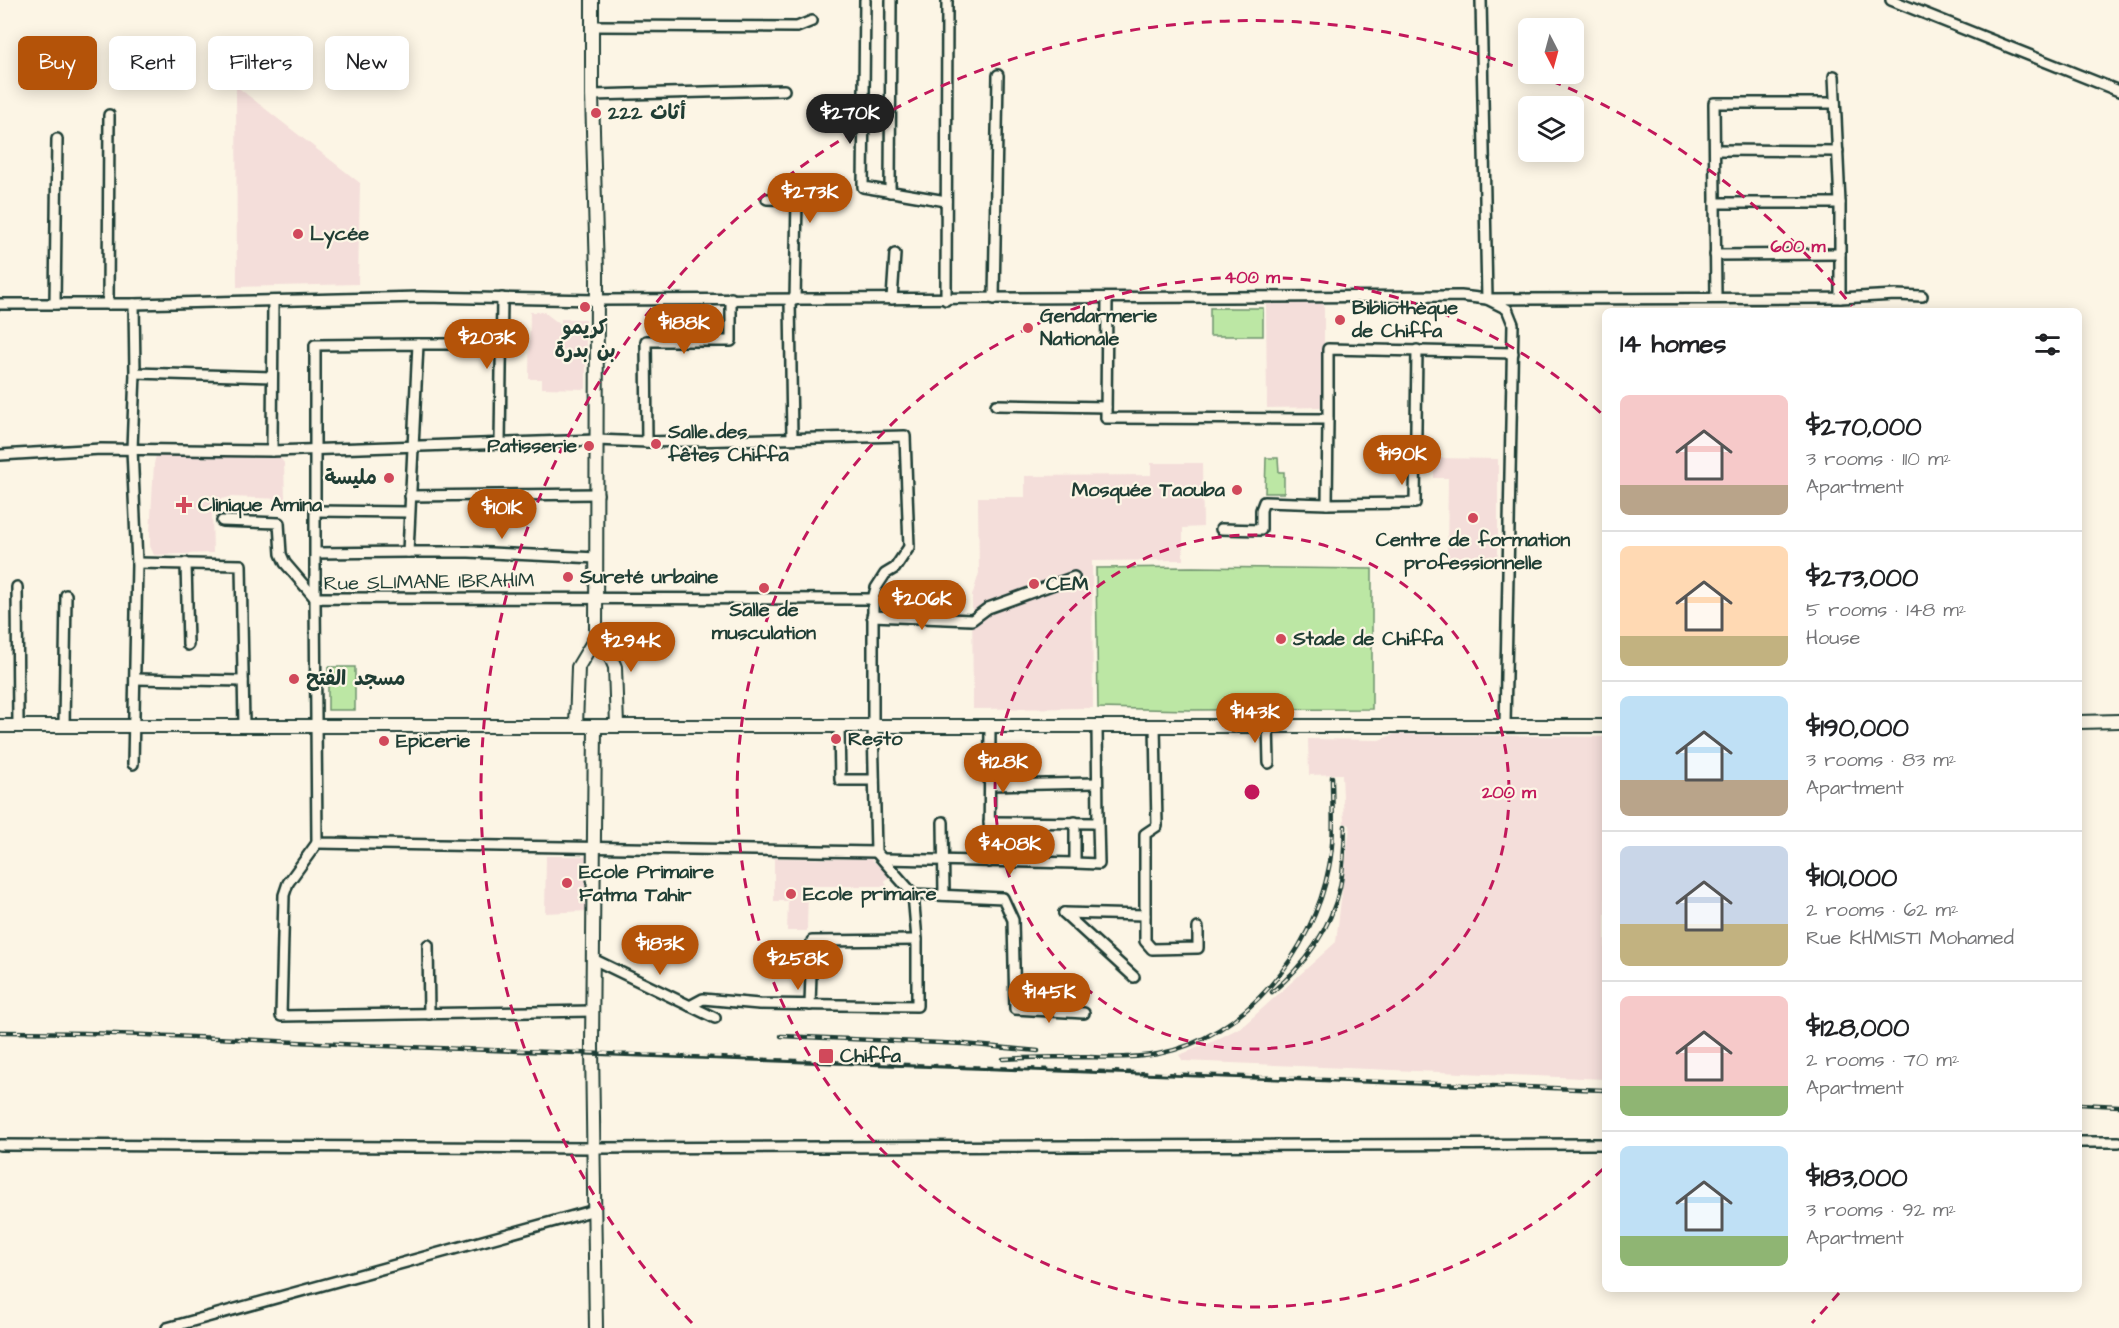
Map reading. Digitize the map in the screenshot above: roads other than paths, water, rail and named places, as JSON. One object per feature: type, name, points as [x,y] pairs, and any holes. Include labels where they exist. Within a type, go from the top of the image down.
[{"type":"main road","points":[[576,726],[578,667],[596,637],[597,300],[592,0]]},
{"type":"main road","points":[[596,637],[608,651],[615,667],[617,726]]},
{"type":"main road","points":[[2082,722],[2119,721]]},
{"type":"main road","points":[[0,726],[1602,726]]},
{"type":"main road","points":[[595,726],[593,1011],[596,1328]]},
{"type":"street","points":[[866,0],[863,187],[946,201]]},
{"type":"street","points":[[890,192],[891,0]]},
{"type":"street","points":[[945,300],[947,0]]},
{"type":"street","points":[[1481,0],[1487,299]]},
{"type":"street","points":[[1891,0],[2119,90]]},
{"type":"street","points":[[592,26],[797,27],[812,21]]},
{"type":"street","points":[[994,299],[998,75]]},
{"type":"street","points":[[1834,76],[1840,203],[1840,298]]},
{"type":"street","points":[[592,95],[784,90]]},
{"type":"street","points":[[1716,298],[1714,103],[1834,103]]},
{"type":"street","points":[[108,304],[109,115]]},
{"type":"street","points":[[55,304],[57,140]]},
{"type":"street","points":[[1715,150],[1838,151]]},
{"type":"street","points":[[767,199],[797,200],[793,300],[792,438]]},
{"type":"street","points":[[1715,203],[1840,203]]},
{"type":"street","points":[[892,299],[895,254]]},
{"type":"street","points":[[1715,255],[1840,254]]},
{"type":"street","points":[[0,304],[134,304],[421,297],[597,300],[731,298],[945,300],[1461,296],[1487,299],[1922,296]]},
{"type":"street","points":[[500,443],[502,298]]},
{"type":"street","points":[[647,442],[646,341],[731,341],[731,298]]},
{"type":"street","points":[[1107,298],[1106,418],[1328,419]]},
{"type":"street","points":[[1487,299],[1507,309],[1514,324],[1505,725]]},
{"type":"street","points":[[272,451],[273,301]]},
{"type":"street","points":[[133,764],[137,563],[132,449],[135,374],[134,304]]},
{"type":"street","points":[[408,552],[418,344]]},
{"type":"street","points":[[315,598],[315,345],[453,344]]},
{"type":"street","points":[[1327,504],[1328,349],[1513,353]]},
{"type":"street","points":[[1221,529],[1261,530],[1261,510],[1264,502],[1415,503],[1417,350]]},
{"type":"street","points":[[135,374],[272,377]]},
{"type":"street","points":[[996,405],[1106,407]]},
{"type":"street","points":[[0,455],[132,449],[272,451],[596,440],[647,442],[905,436],[909,547],[895,568],[885,574],[876,588],[873,599],[874,780],[880,856],[913,894],[917,940],[917,1006],[759,1004],[703,999],[690,1006]]},
{"type":"street","points":[[410,496],[598,494]]},
{"type":"street","points":[[315,511],[409,512]]},
{"type":"street","points":[[222,521],[279,523],[281,554],[285,563],[315,598]]},
{"type":"street","points":[[316,553],[469,552],[597,558]]},
{"type":"street","points":[[137,563],[241,565],[244,726]]},
{"type":"street","points":[[186,563],[188,645]]},
{"type":"street","points":[[873,616],[972,620],[988,608],[1074,577]]},
{"type":"street","points":[[17,586],[18,726]]},
{"type":"street","points":[[64,726],[66,595]]},
{"type":"street","name":"Rue SLIMANE IBRAHIM","points":[[317,843],[315,598],[873,599]]},
{"type":"street","points":[[135,679],[243,681]]},
{"type":"street","points":[[1155,725],[1157,826],[1146,834],[1145,941],[1152,949],[1198,948],[1198,928]]},
{"type":"street","points":[[1268,725],[1269,763]]},
{"type":"street","points":[[839,726],[840,780],[874,780]]},
{"type":"street","points":[[989,862],[990,726]]},
{"type":"street","points":[[593,1011],[281,1016],[284,895],[288,883],[317,843],[595,846],[880,856],[943,861],[1099,864],[1096,726]]},
{"type":"street","points":[[990,785],[1097,783]]},
{"type":"street","points":[[943,822],[944,895]]},
{"type":"street","points":[[989,822],[1098,823]]},
{"type":"street","points":[[1075,822],[1075,863]]},
{"type":"street","points":[[913,894],[1003,898],[1013,920],[1015,1009],[1084,1013]]},
{"type":"street","points":[[1134,978],[1064,913],[1145,915]]},
{"type":"street","points":[[810,1005],[812,941],[917,940]]},
{"type":"street","points":[[428,945],[429,1014]]},
{"type":"street","points":[[593,959],[715,1018]]},
{"type":"street","points":[[2082,1142],[2119,1142]]},
{"type":"street","points":[[0,1145],[594,1148],[1602,1144]]},
{"type":"street","points":[[167,1328],[595,1210]]},
{"type":"railway","points":[[1003,1059],[1124,1057],[1158,1054],[1190,1045],[1219,1030],[1246,1010],[1270,986],[1291,959],[1308,930],[1321,899],[1332,845],[1332,777]]},
{"type":"railway","points":[[1272,992],[1295,971],[1315,946],[1330,917],[1340,887],[1345,826]]},
{"type":"railway","points":[[0,1032],[54,1032],[1602,1090]]},
{"type":"railway","points":[[781,1036],[964,1044],[1038,1051]]},
{"type":"railway","points":[[2082,1104],[2119,1106]]},
{"type":"place","name":"أثاث 222","points":[[596,113]]},
{"type":"place","name":"Lycée","points":[[298,234]]},
{"type":"place","name":"كريمو بن بدرة","points":[[585,307]]},
{"type":"place","name":"Bibliothèque de Chiffa","points":[[1340,320]]},
{"type":"place","name":"Gendarmerie Nationale","points":[[1028,328]]},
{"type":"place","name":"Salle des fêtes Chiffa","points":[[656,444]]},
{"type":"place","name":"Patisserie","points":[[589,446]]},
{"type":"place","name":"مليسة","points":[[389,478]]},
{"type":"place","name":"Mosquée Taouba","points":[[1237,490]]},
{"type":"place","name":"Clinique Amina","points":[[184,505]]},
{"type":"place","name":"Centre de formation professionnelle","points":[[1473,518]]},
{"type":"place","name":"Sureté urbaine","points":[[568,577]]},
{"type":"place","name":"CEM","points":[[1034,584]]},
{"type":"place","name":"Salle de musculation","points":[[764,588]]},
{"type":"place","name":"Stade de Chiffa","points":[[1281,639]]},
{"type":"place","name":"مسجد الفتح","points":[[294,679]]},
{"type":"place","name":"Resto","points":[[836,739]]},
{"type":"place","name":"Epicerie","points":[[384,741]]},
{"type":"place","name":"Ecole Primaire Fatma Tahir","points":[[567,883]]},
{"type":"place","name":"Ecole primaire","points":[[791,894]]},
{"type":"place","name":"Chiffa","points":[[826,1056]]}]
